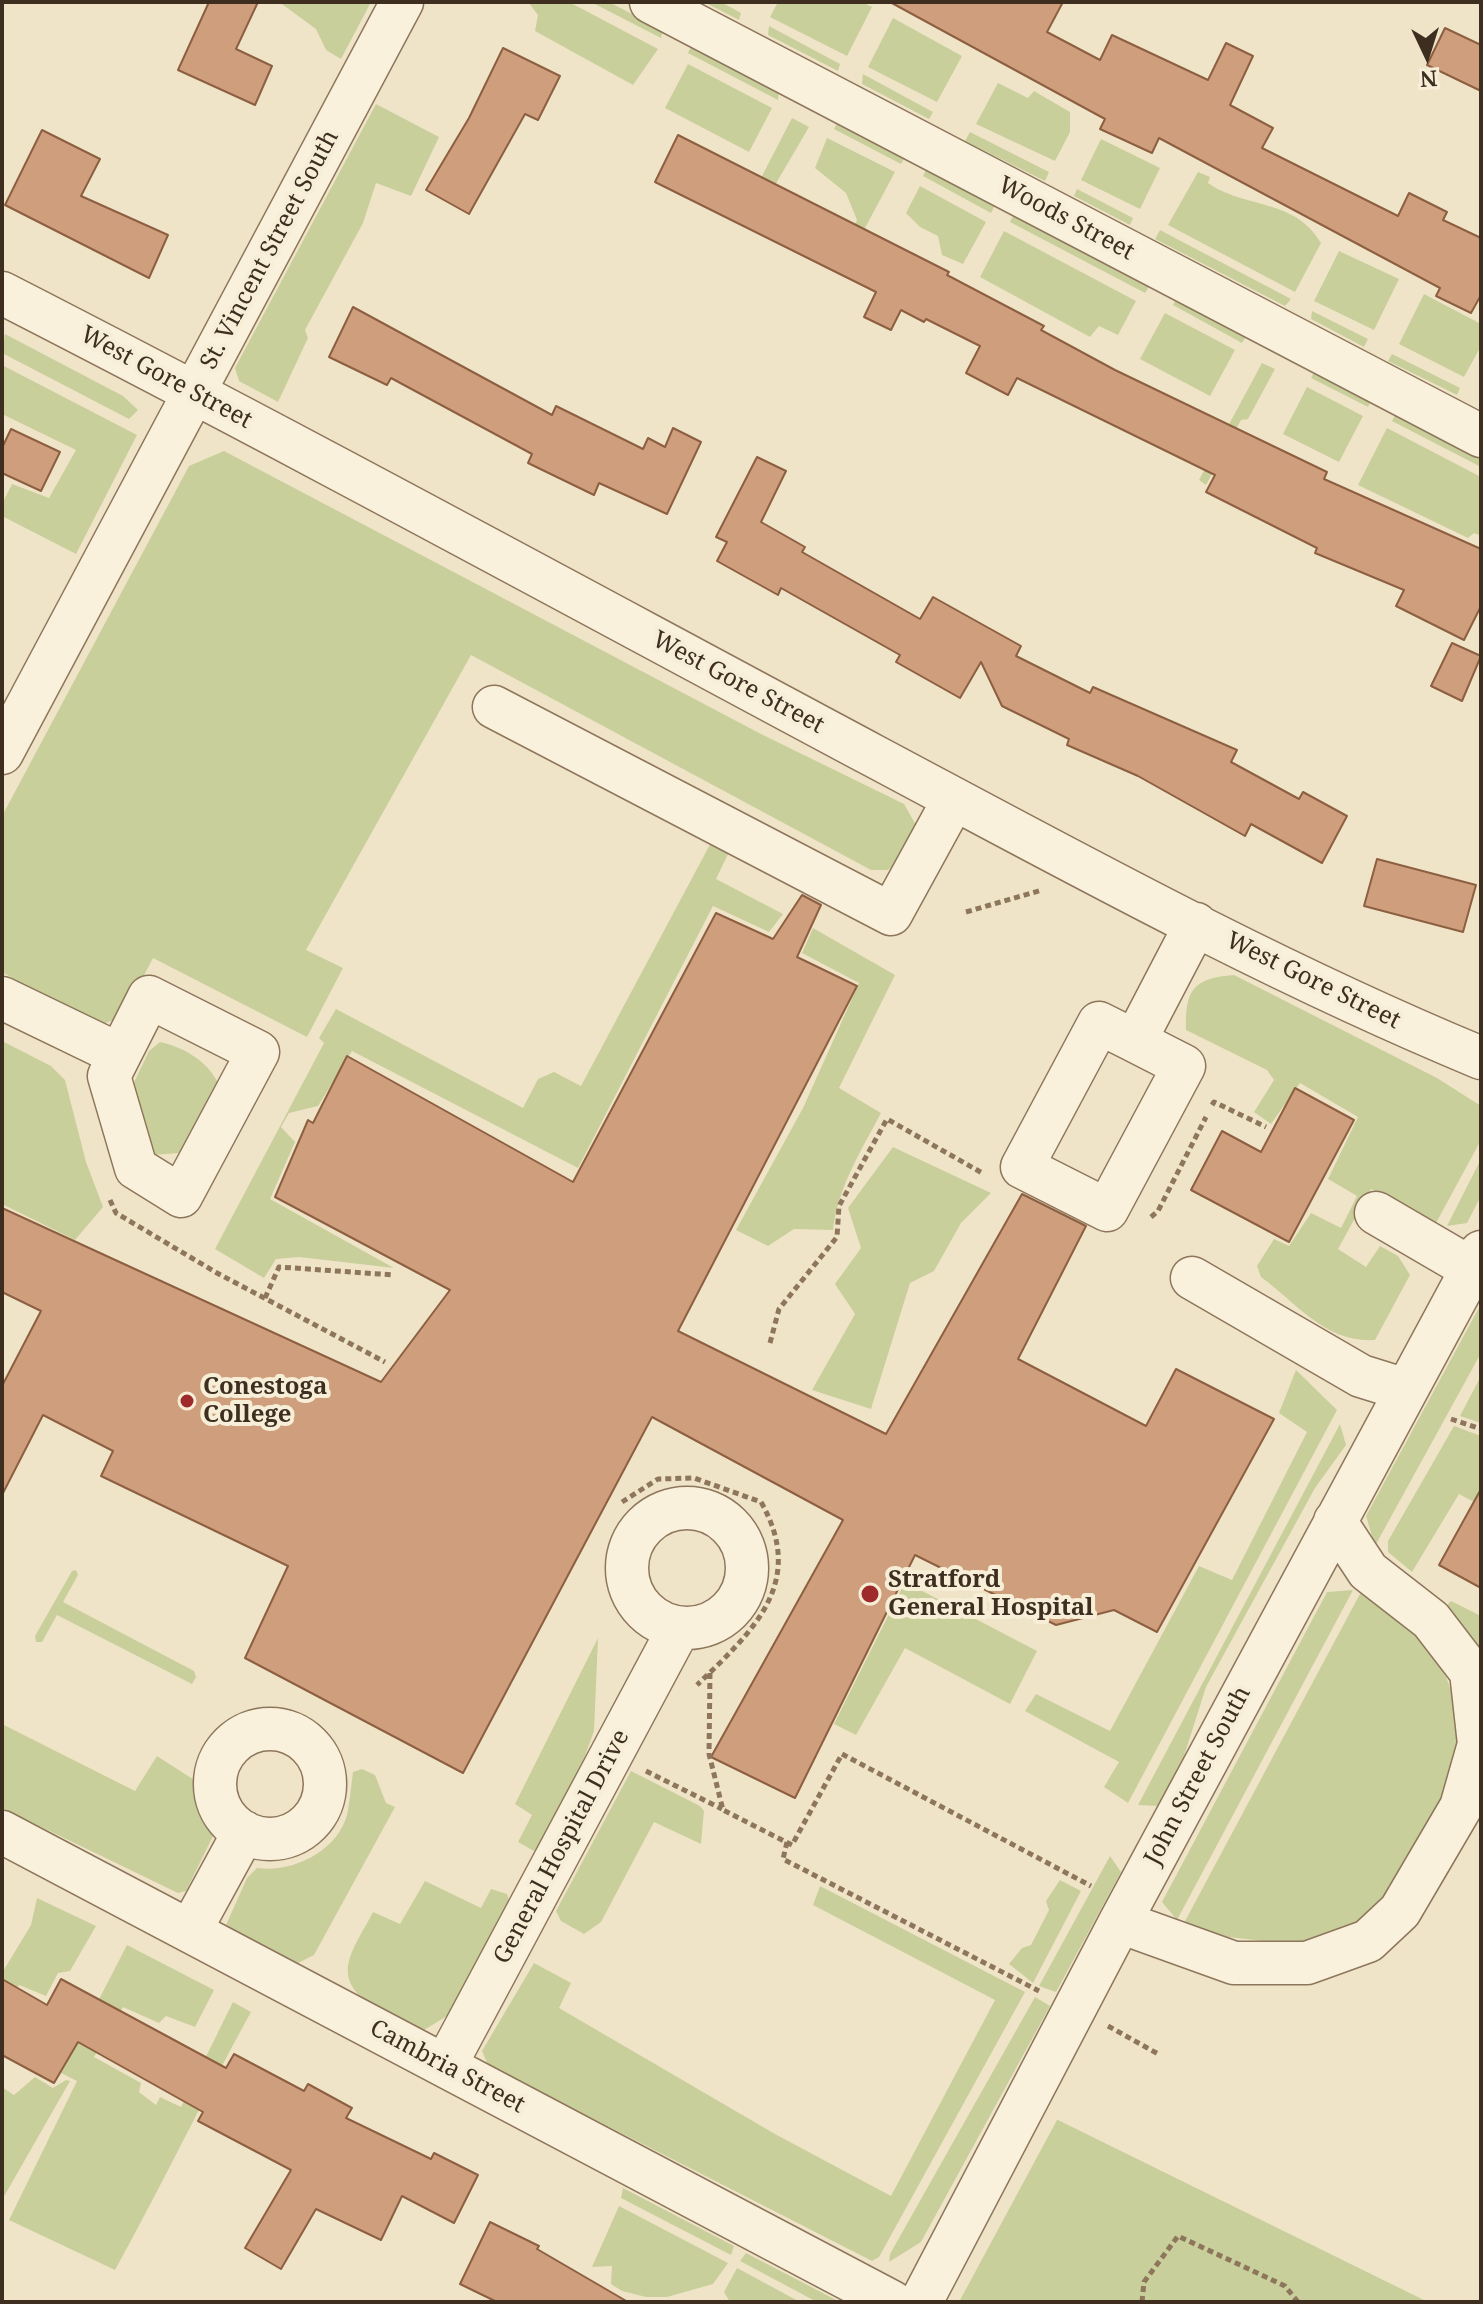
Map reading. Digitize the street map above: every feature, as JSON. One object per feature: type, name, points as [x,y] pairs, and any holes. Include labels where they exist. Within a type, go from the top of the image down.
[{"type":"street","name":"St. Vincent Street South","points":[[2,753],[402,2]]},
{"type":"street","name":"Woods Street","points":[[651,2],[1481,436]]},
{"type":"street","name":"West Gore Street","points":[[2,293],[195,392],[954,799],[1196,924],[1413,1030],[1481,1058]]},
{"type":"street","points":[[494,707],[891,914],[954,799]]},
{"type":"street","points":[[1135,1041],[1196,924]]},
{"type":"street","points":[[2,998],[118,1054]]},
{"type":"street","points":[[1376,1213],[1476,1260]]},
{"type":"street","name":"John Street South","points":[[921,2302],[1120,1922],[1476,1260]]},
{"type":"street","points":[[1192,1278],[1361,1376],[1406,1390]]},
{"type":"street","points":[[1120,1922],[1234,1963],[1307,1963],[1368,1941],[1400,1911],[1461,1807],[1479,1744],[1471,1672],[1431,1620],[1368,1571],[1335,1521]]},
{"type":"street","name":"General Hospital Drive","points":[[445,2066],[679,1628]]},
{"type":"street","name":"Cambria Street","points":[[2,1832],[892,2302]]},
{"type":"street","points":[[190,1931],[244,1832]]},
{"type":"path","points":[[966,912],[1050,887]]},
{"type":"path","points":[[265,1298],[279,1267],[394,1275]]},
{"type":"path","points":[[1451,1419],[1481,1429]]},
{"type":"path","points":[[710,1672],[709,1754],[723,1810]]},
{"type":"path","points":[[643,1769],[792,1845],[842,1754],[1091,1886]]},
{"type":"path","points":[[787,1842],[783,1859],[1160,2055]]},
{"type":"path","points":[[1142,2302],[1144,2282],[1178,2236],[1285,2286],[1298,2302]]},
{"type":"green space","points":[[279,2],[371,2],[341,59],[326,50],[316,29]]},
{"type":"green space","points":[[528,2],[569,2],[658,49],[633,85],[535,31],[538,15]]},
{"type":"green space","points":[[591,2],[609,2],[663,30],[661,38]]},
{"type":"green space","points":[[704,2],[721,2],[741,13],[739,20]]},
{"type":"green space","points":[[778,2],[862,2],[872,7],[847,56],[770,17]]},
{"type":"green space","points":[[893,18],[962,56],[937,102],[868,67]]},
{"type":"green space","points":[[769,26],[840,64],[838,71],[768,35]]},
{"type":"green space","points":[[692,44],[779,90],[778,100],[688,53]]},
{"type":"green space","points":[[688,64],[772,108],[749,152],[665,108]]},
{"type":"green space","points":[[863,74],[933,112],[929,119],[862,84]]},
{"type":"green space","points":[[998,83],[1028,98],[1034,91],[1070,112],[1070,132],[1055,161],[976,124]]},
{"type":"green space","points":[[376,104],[439,137],[411,196],[376,183],[363,223],[305,330],[308,338],[278,402],[239,381],[235,368]]},
{"type":"green space","points":[[792,118],[809,127],[761,209],[748,203]]},
{"type":"green space","points":[[838,121],[905,157],[901,164],[834,129]]},
{"type":"green space","points":[[970,132],[1049,172],[1045,181],[965,141]]},
{"type":"green space","points":[[827,138],[895,172],[843,269],[834,266],[857,220],[846,193],[815,168]]},
{"type":"green space","points":[[1101,139],[1160,168],[1140,209],[1081,180]]},
{"type":"green space","points":[[927,168],[995,205],[991,213],[923,176]]},
{"type":"green space","points":[[1198,172],[1210,177],[1208,183],[1222,191],[1284,211],[1310,229],[1321,243],[1295,292],[1168,225]]},
{"type":"green space","points":[[920,186],[986,222],[963,264],[942,255],[938,236],[920,227],[906,213]]},
{"type":"green space","points":[[1077,189],[1133,218],[1130,225],[1074,196]]},
{"type":"green space","points":[[1014,214],[1150,285],[1145,293],[1010,222]]},
{"type":"green space","points":[[1160,230],[1291,299],[1285,306],[1155,239]]},
{"type":"green space","points":[[1004,231],[1136,301],[1118,335],[1099,326],[1090,337],[980,277]]},
{"type":"green space","points":[[1339,251],[1399,279],[1374,330],[1314,301]]},
{"type":"green space","points":[[1424,294],[1481,324],[1481,346],[1464,377],[1399,344]]},
{"type":"green space","points":[[1177,297],[1247,335],[1242,343],[1173,305]]},
{"type":"green space","points":[[1312,311],[1368,339],[1364,347],[1311,319]]},
{"type":"green space","points":[[1165,313],[1235,350],[1210,396],[1140,359]]},
{"type":"green space","points":[[5,334],[123,396],[138,410],[129,419],[2,353]]},
{"type":"green space","points":[[1392,354],[1460,388],[1457,395],[1388,361]]},
{"type":"green space","points":[[1262,363],[1275,369],[1248,419],[1241,420],[1206,485],[1199,480]]},
{"type":"green space","points":[[2,365],[137,435],[76,554],[2,516],[2,504],[12,484],[49,498],[76,450],[2,414]]},
{"type":"green space","points":[[1315,370],[1372,399],[1368,407],[1311,378]]},
{"type":"green space","points":[[1307,387],[1363,416],[1339,462],[1283,434]]},
{"type":"green space","points":[[1396,413],[1481,458],[1481,467],[1392,421]]},
{"type":"green space","points":[[1387,428],[1481,477],[1481,536],[1474,533],[1468,538],[1358,485]]},
{"type":"green space","points":[[224,451],[761,734],[904,804],[916,825],[908,851],[888,870],[871,870],[471,655],[306,950],[343,968],[307,1037],[153,958],[123,1016],[96,1027],[2,972],[2,816],[189,466]]},
{"type":"green space","points":[[714,837],[731,848],[716,879],[783,914],[769,932],[713,906],[578,1168],[352,1051],[318,1106],[289,1113],[281,1127],[295,1142],[270,1199],[394,1268],[299,1257],[276,1259],[264,1278],[215,1249],[324,1043],[319,1038],[336,1009],[523,1108],[538,1079],[554,1072],[581,1086]]},
{"type":"green space","points":[[813,928],[895,975],[839,1088],[881,1113],[845,1184],[833,1230],[794,1229],[768,1246],[736,1230],[803,1108],[859,983],[802,953]]},
{"type":"green space","points":[[1234,975],[1437,1078],[1481,1106],[1481,1140],[1436,1223],[1371,1189],[1338,1249],[1366,1267],[1380,1246],[1398,1256],[1410,1275],[1375,1340],[1357,1339],[1327,1329],[1261,1277],[1257,1266],[1274,1239],[1289,1246],[1311,1213],[1341,1228],[1357,1196],[1328,1179],[1358,1117],[1300,1083],[1271,1124],[1254,1112],[1274,1080],[1267,1070],[1186,1030],[1187,1005],[1194,989],[1209,979]]},
{"type":"green space","points":[[2,1041],[51,1066],[65,1080],[86,1162],[103,1207],[75,1240],[2,1204]]},
{"type":"green space","points":[[160,1042],[194,1056],[208,1068],[218,1083],[180,1153],[152,1155],[130,1091],[149,1051]]},
{"type":"green space","points":[[893,1147],[991,1193],[961,1223],[934,1271],[910,1283],[871,1409],[812,1390],[855,1314],[835,1284],[861,1248],[848,1208]]},
{"type":"green space","points":[[1481,1159],[1481,1196],[1467,1223],[1447,1226]]},
{"type":"green space","points":[[1481,1304],[1481,1353],[1375,1546],[1366,1516]]},
{"type":"green space","points":[[1296,1370],[1337,1410],[1128,1803],[1104,1787],[1119,1762],[1025,1711],[1036,1694],[1110,1731],[1199,1566],[1232,1580],[1307,1432],[1279,1413]]},
{"type":"green space","points":[[1481,1376],[1481,1423],[1460,1416]]},
{"type":"green space","points":[[1340,1424],[1346,1445],[1315,1488],[1206,1687],[1184,1756],[1158,1806],[1138,1805]]},
{"type":"green space","points":[[1454,1426],[1481,1436],[1481,1511],[1474,1502],[1459,1494],[1412,1572],[1388,1552],[1388,1541]]},
{"type":"green space","points":[[76,1570],[78,1575],[63,1602],[194,1671],[196,1677],[192,1684],[57,1615],[42,1642],[36,1642],[35,1636],[72,1571]]},
{"type":"green space","points":[[905,1582],[1037,1651],[1010,1704],[905,1648],[856,1735],[834,1724]]},
{"type":"green space","points":[[1353,1590],[1177,1920],[1162,1902],[1327,1592]]},
{"type":"green space","points":[[1361,1592],[1416,1632],[1446,1677],[1460,1714],[1461,1773],[1379,1914],[1318,1941],[1290,1944],[1228,1937],[1184,1923]]},
{"type":"green space","points":[[1451,1601],[1481,1616],[1481,1650],[1447,1605]]},
{"type":"green space","points":[[598,1638],[594,1731],[541,1845],[534,1851],[518,1842],[532,1815],[515,1804]]},
{"type":"green space","points":[[2,1724],[135,1791],[157,1756],[202,1785],[217,1828],[186,1891],[178,1893],[2,1808]]},
{"type":"green space","points":[[362,1769],[375,1775],[386,1803],[395,1807],[314,1955],[298,1963],[289,1962],[226,1925],[247,1878],[257,1868],[271,1869],[299,1863],[324,1849],[334,1839],[347,1815],[353,1772]]},
{"type":"green space","points":[[631,1771],[700,1806],[704,1811],[701,1844],[654,1822],[601,1922],[584,1934],[561,1921],[556,1911]]},
{"type":"green space","points":[[1110,1856],[1121,1872],[1056,1992],[1039,1986]]},
{"type":"green space","points":[[1060,1880],[1081,1891],[1033,1983],[1009,1964],[1022,1948],[1031,1945],[1049,1910],[1046,1901]]},
{"type":"green space","points":[[425,1881],[481,1908],[491,1889],[507,1894],[510,1903],[452,2013],[424,2030],[363,1999],[349,1978],[348,1965],[373,1912],[400,1924]]},
{"type":"green space","points":[[820,1886],[1025,1992],[879,2257],[872,2261],[488,2065],[482,2051],[534,1963],[571,1983],[559,2008],[775,2134],[891,2196],[995,2000],[813,1905]]},
{"type":"green space","points":[[37,1898],[96,1926],[70,1971],[58,1973],[46,1996],[19,1985],[2,2007],[2,1973],[31,1925]]},
{"type":"green space","points":[[127,1945],[214,1990],[195,2027],[166,2016],[159,2023],[123,2007],[94,2057],[141,2083],[139,2092],[156,2105],[160,2097],[181,2107],[233,2002],[251,2012],[115,2270],[9,2220],[77,2081],[61,2073]]},
{"type":"green space","points":[[1035,1997],[1050,2006],[921,2242],[889,2262],[890,2254]]},
{"type":"green space","points":[[35,2077],[53,2088],[66,2080],[70,2081],[2,2200],[2,2087],[14,2095]]},
{"type":"green space","points":[[1058,2120],[1428,2302],[959,2302]]},
{"type":"green space","points":[[623,2188],[734,2246],[731,2255],[621,2198]]},
{"type":"green space","points":[[619,2206],[728,2263],[713,2284],[667,2297],[646,2297],[622,2291],[611,2284],[612,2266],[592,2267]]},
{"type":"green space","points":[[746,2253],[840,2302],[817,2302],[740,2261]]},
{"type":"green space","points":[[737,2268],[800,2302],[730,2302],[724,2292]]},
{"type":"building","points":[[209,2],[258,2],[236,49],[272,66],[255,105],[178,70]]},
{"type":"building","points":[[890,2],[1063,2],[1047,32],[1100,60],[1112,35],[1208,80],[1226,43],[1253,56],[1230,105],[1273,128],[1262,148],[1398,216],[1409,193],[1447,212],[1443,220],[1481,238],[1481,295],[1471,313],[1436,296],[1440,288],[1159,138],[1152,153],[1100,129],[1105,119]]},
{"type":"building","points":[[1445,28],[1481,45],[1481,91],[1427,65]]},
{"type":"building","points":[[503,48],[560,76],[538,120],[525,114],[469,214],[426,190],[469,118]]},
{"type":"building","points":[[42,130],[100,159],[81,196],[168,235],[149,278],[5,205]]},
{"type":"building","points":[[678,135],[949,272],[947,275],[1044,326],[1041,330],[1115,370],[1327,472],[1324,479],[1481,549],[1481,606],[1464,640],[1396,606],[1404,590],[1315,553],[1317,548],[1206,492],[1215,475],[1017,378],[1008,395],[966,373],[980,346],[901,310],[891,330],[864,317],[876,292],[655,182]]},
{"type":"building","points":[[353,307],[552,415],[556,406],[643,449],[648,438],[665,447],[673,428],[701,442],[667,514],[599,483],[594,495],[528,463],[532,454],[391,378],[387,385],[329,357]]},
{"type":"building","points":[[11,429],[60,452],[41,491],[2,473],[2,448]]},
{"type":"building","points":[[757,457],[786,471],[761,522],[805,547],[802,552],[920,619],[933,597],[1021,646],[1016,656],[1090,693],[1093,687],[1237,750],[1231,762],[1299,799],[1303,792],[1347,816],[1322,863],[1251,824],[1245,836],[1138,776],[1067,745],[1069,739],[1002,706],[981,662],[960,698],[896,662],[900,655],[781,588],[778,595],[717,561],[727,542],[716,537]]},
{"type":"building","points":[[1452,643],[1481,656],[1462,701],[1431,686]]},
{"type":"building","points":[[1377,859],[1476,885],[1463,932],[1364,906]]},
{"type":"building","points":[[802,895],[821,905],[797,957],[857,986],[678,1331],[886,1434],[1022,1194],[1086,1226],[1018,1359],[1146,1426],[1176,1369],[1274,1419],[1157,1632],[1114,1610],[1056,1625],[915,1555],[795,1798],[711,1757],[843,1520],[652,1417],[463,1773],[245,1658],[288,1566],[101,1476],[113,1451],[43,1415],[2,1495],[2,1386],[41,1311],[2,1292],[2,1208],[381,1382],[450,1290],[275,1197],[308,1120],[313,1123],[347,1056],[573,1182],[716,913],[773,939]]},
{"type":"building","points":[[1295,1088],[1354,1120],[1289,1242],[1191,1190],[1222,1131],[1261,1152]]},
{"type":"building","points":[[1481,1489],[1481,1588],[1439,1565]]},
{"type":"building","points":[[2,1979],[47,2005],[61,1979],[226,2068],[234,2054],[304,2091],[308,2084],[352,2108],[346,2118],[431,2159],[434,2153],[478,2175],[454,2223],[402,2196],[381,2240],[316,2209],[281,2269],[245,2248],[291,2170],[198,2121],[203,2112],[78,2042],[54,2083],[2,2055]]},
{"type":"building","points":[[490,2222],[539,2246],[537,2249],[628,2302],[497,2302],[460,2284]]},
{"type":"place","name":"Conestoga College","points":[[187,1401]]},
{"type":"place","name":"Stratford General Hospital","points":[[870,1594]]}]
